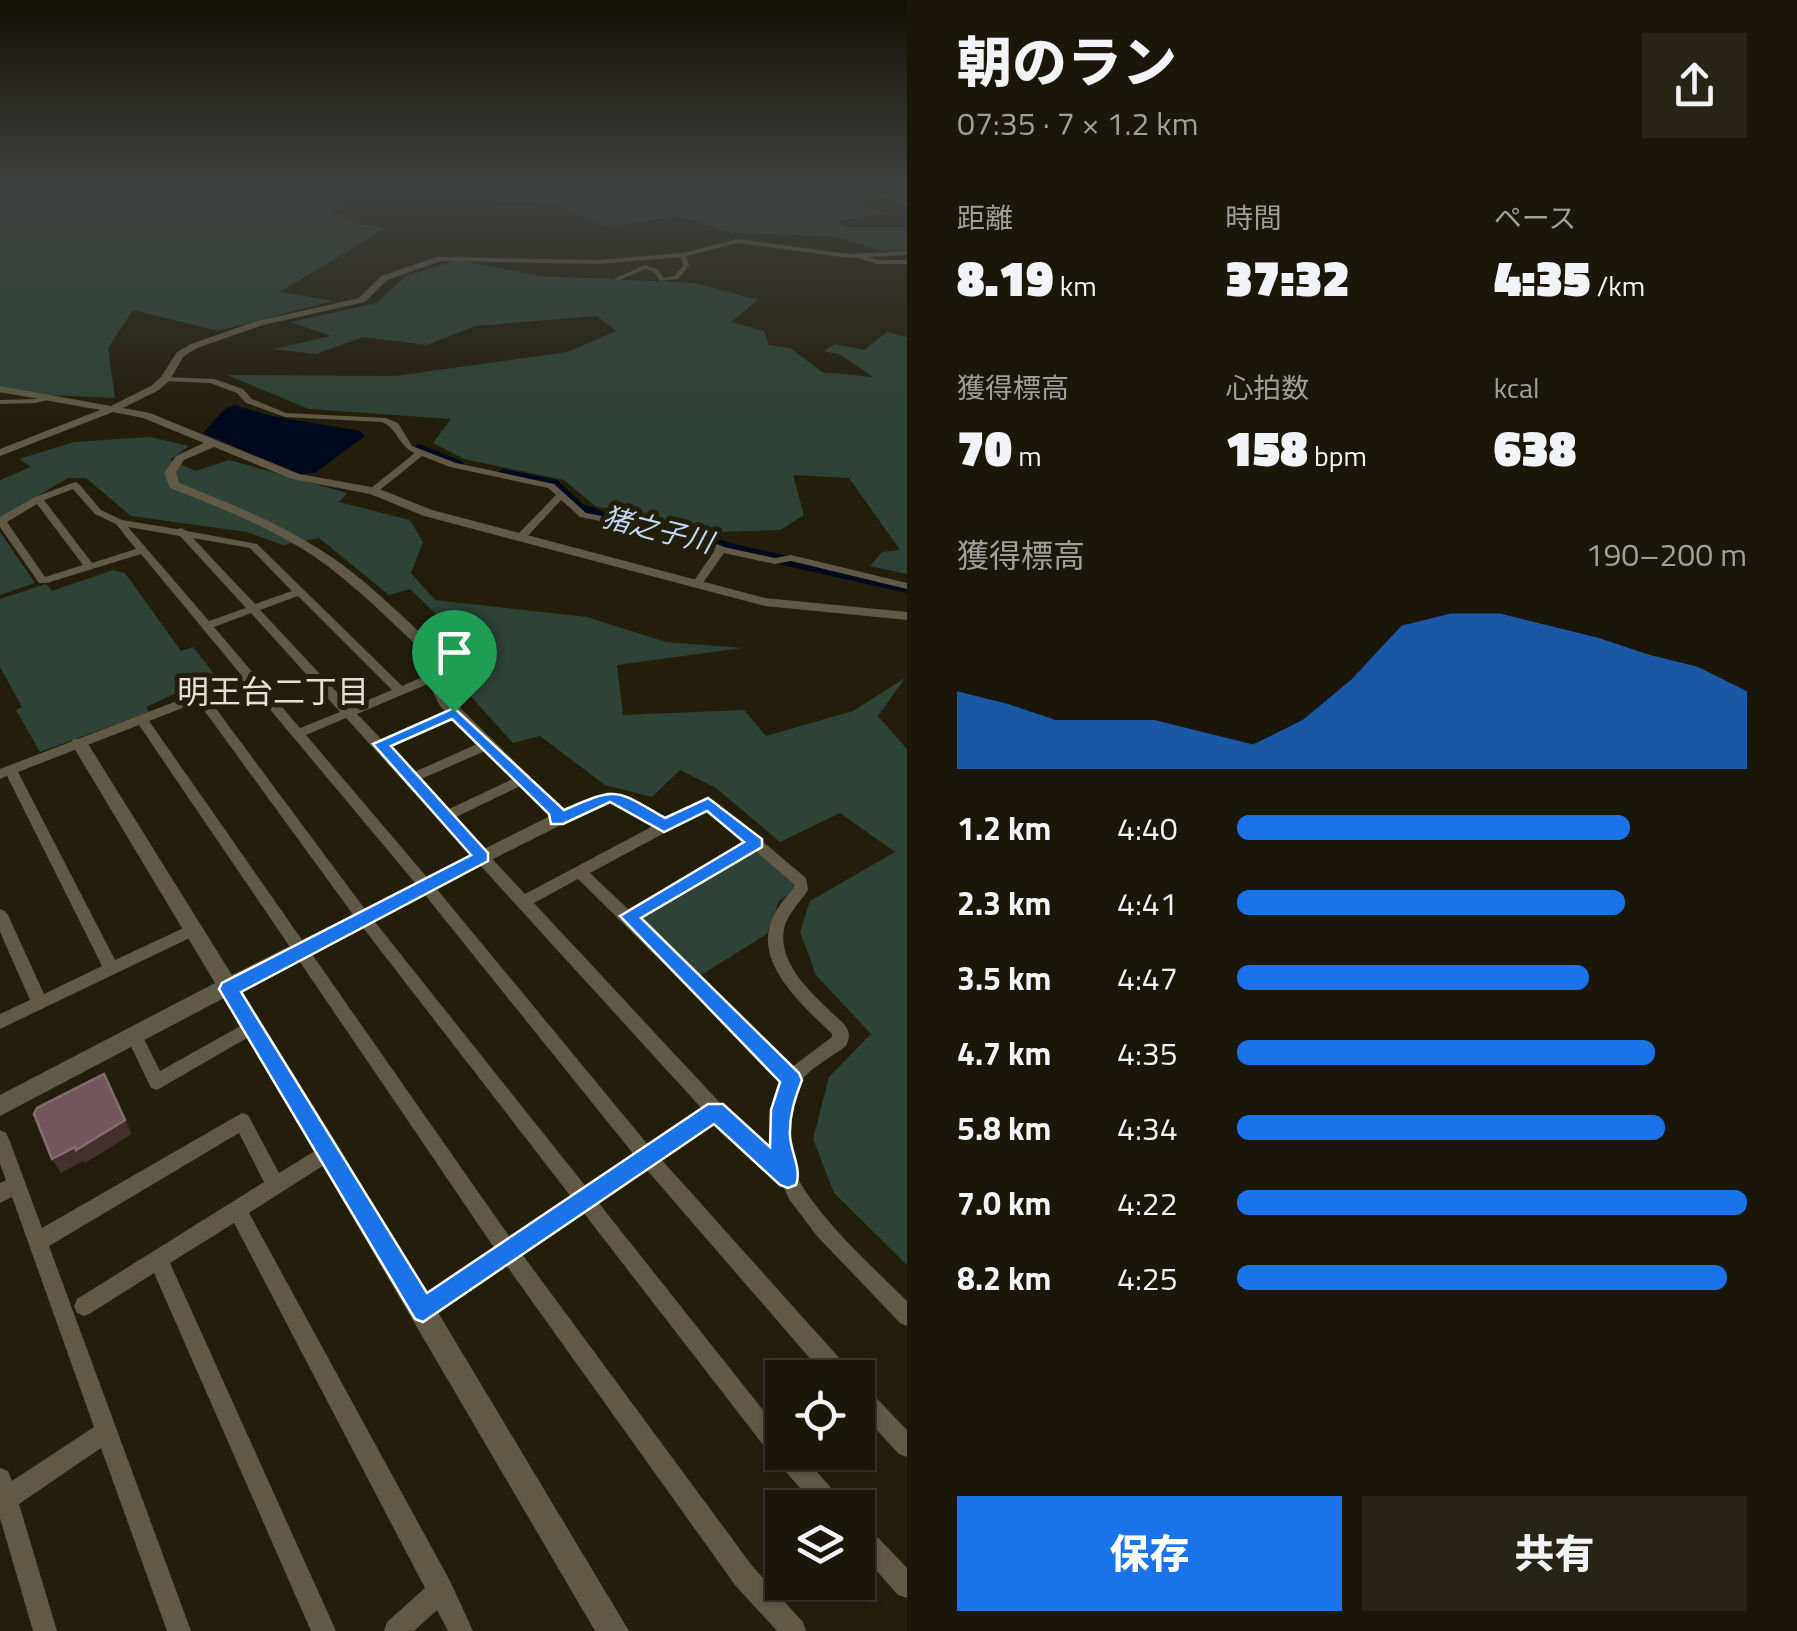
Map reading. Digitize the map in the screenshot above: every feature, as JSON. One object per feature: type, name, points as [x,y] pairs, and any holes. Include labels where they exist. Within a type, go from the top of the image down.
[{"type":"street","points":[[166,379],[176,359],[194,346],[260,323],[362,300],[384,278],[425,264]]},
{"type":"street","points":[[617,279],[642,267],[655,270],[662,280],[676,278],[686,264]]},
{"type":"street","points":[[0,453],[112,409],[166,379],[210,381],[240,391],[249,401],[284,414],[383,420],[395,425],[409,448],[453,465],[551,486],[559,497],[583,514],[691,536],[721,549],[907,586]]},
{"type":"street","points":[[0,388],[161,419],[296,478],[373,491],[414,508],[696,584],[784,606],[907,616]]},
{"type":"street","points":[[0,402],[36,402],[48,397]]},
{"type":"street","points":[[214,442],[174,465],[170,473],[174,485],[272,528],[336,566],[438,657],[433,677],[436,690],[557,812],[557,820]]},
{"type":"street","points":[[373,491],[420,453]]},
{"type":"street","points":[[143,550],[42,580],[1,521],[38,499],[75,484],[98,512],[119,522],[253,546],[400,691]]},
{"type":"street","points":[[520,537],[559,497]]},
{"type":"street","points":[[38,499],[89,566]]},
{"type":"street","points":[[119,522],[426,886],[648,1158],[826,1360]]},
{"type":"street","points":[[182,531],[716,1111],[788,1178],[828,1232],[907,1316]]},
{"type":"street","points":[[696,584],[721,549]]},
{"type":"street","points":[[207,626],[301,591]]},
{"type":"street","points":[[112,969],[6,772],[250,677]]},
{"type":"street","points":[[298,734],[433,677]]},
{"type":"street","points":[[201,698],[362,916],[765,1429]]},
{"type":"street","points":[[380,744],[454,712]]},
{"type":"street","points":[[142,720],[510,1254],[744,1576],[794,1631]]},
{"type":"street","points":[[79,743],[330,1152],[613,1631]]},
{"type":"street","points":[[412,778],[488,744]]},
{"type":"street","points":[[447,816],[524,779]]},
{"type":"street","points":[[0,1106],[362,916],[608,796],[664,826]]},
{"type":"street","points":[[522,902],[708,803],[801,882],[801,890],[784,906],[776,924],[774,946],[784,970],[840,1031],[840,1041],[792,1080],[781,1110],[779,1139],[788,1178]]},
{"type":"street","points":[[629,916],[756,843]]},
{"type":"street","points":[[581,873],[792,1080]]},
{"type":"street","points":[[0,914],[40,1004]]},
{"type":"street","points":[[0,1022],[193,930]]},
{"type":"street","points":[[135,1038],[157,1082],[252,1026]]},
{"type":"street","points":[[423,1310],[716,1111]]},
{"type":"street","points":[[37,1242],[242,1121],[275,1184]]},
{"type":"street","points":[[0,1140],[8,1189],[37,1242],[179,1631]]},
{"type":"street","points":[[84,1306],[330,1152]]},
{"type":"street","points":[[237,1209],[462,1631]]},
{"type":"street","points":[[158,1259],[324,1631]]},
{"type":"street","points":[[875,1413],[907,1446]]},
{"type":"street","points":[[44,1631],[2,1494],[106,1432]]},
{"type":"street","points":[[799,1470],[818,1490]]},
{"type":"street","points":[[875,1551],[907,1586]]},
{"type":"street","points":[[396,1631],[440,1590]]},
{"type":"green space","points":[[0,264],[326,264],[280,292],[333,301],[218,331],[133,310],[108,348],[115,398],[0,393]]},
{"type":"green space","points":[[444,264],[479,264],[542,276],[695,283],[758,300],[731,322],[764,331],[769,345],[790,348],[822,372],[873,377],[841,355],[824,351],[835,344],[864,350],[887,332],[907,337],[907,574],[870,566],[882,552],[900,550],[849,478],[793,475],[804,515],[780,530],[717,532],[595,506],[564,480],[464,459],[433,443],[451,419],[309,409],[227,375],[395,376],[567,352],[616,331],[597,316],[475,326],[427,345],[363,337],[316,354],[274,349],[331,336],[291,322],[376,303],[406,276]]},
{"type":"green space","points":[[150,437],[189,446],[170,460],[196,471],[229,460],[347,493],[339,502],[410,520],[423,542],[411,573],[435,600],[587,617],[666,642],[742,648],[617,665],[623,715],[744,710],[766,736],[853,711],[905,678],[878,716],[907,749],[907,1265],[834,1193],[813,1139],[829,1077],[871,1034],[816,975],[800,932],[810,901],[895,852],[840,813],[780,842],[716,788],[680,770],[652,797],[605,785],[540,736],[513,743],[458,682],[465,642],[410,589],[389,595],[319,538],[283,545],[247,532],[131,516],[86,478],[68,478],[0,518],[0,480],[31,467],[19,459],[74,442]]},
{"type":"green space","points":[[0,532],[35,583],[0,595]]},
{"type":"green space","points":[[113,570],[125,573],[181,651],[193,647],[215,675],[146,707],[149,712],[40,752],[16,710],[22,707],[0,667],[0,599],[46,584],[52,591]]},
{"type":"green space","points":[[751,852],[761,854],[795,880],[795,890],[779,901],[767,934],[698,977],[642,923],[643,913]]},
{"type":"water","points":[[235,405],[272,416],[360,431],[365,436],[315,473],[299,474],[203,433],[226,408]]},
{"type":"building","points":[[104,1074],[125,1120],[76,1150],[75,1147],[52,1159],[34,1114],[37,1108]]},
{"type":"waterway","name":"猪之子川","points":[[419,448],[457,464]]},
{"type":"waterway","name":"猪之子川","points":[[503,473],[552,483],[577,507],[623,521]]},
{"type":"waterway","name":"猪之子川","points":[[689,534],[725,547],[907,588]]},
{"type":"district","name":"明王台二丁目","points":[[273,691]]},
{"type":"route","points":[[454,712],[557,812],[557,820],[608,796],[664,826],[708,803],[756,843],[629,916],[792,1080],[781,1110],[779,1139],[788,1178],[716,1111],[423,1310],[229,989],[362,916],[482,857],[380,744],[454,712]]}]
